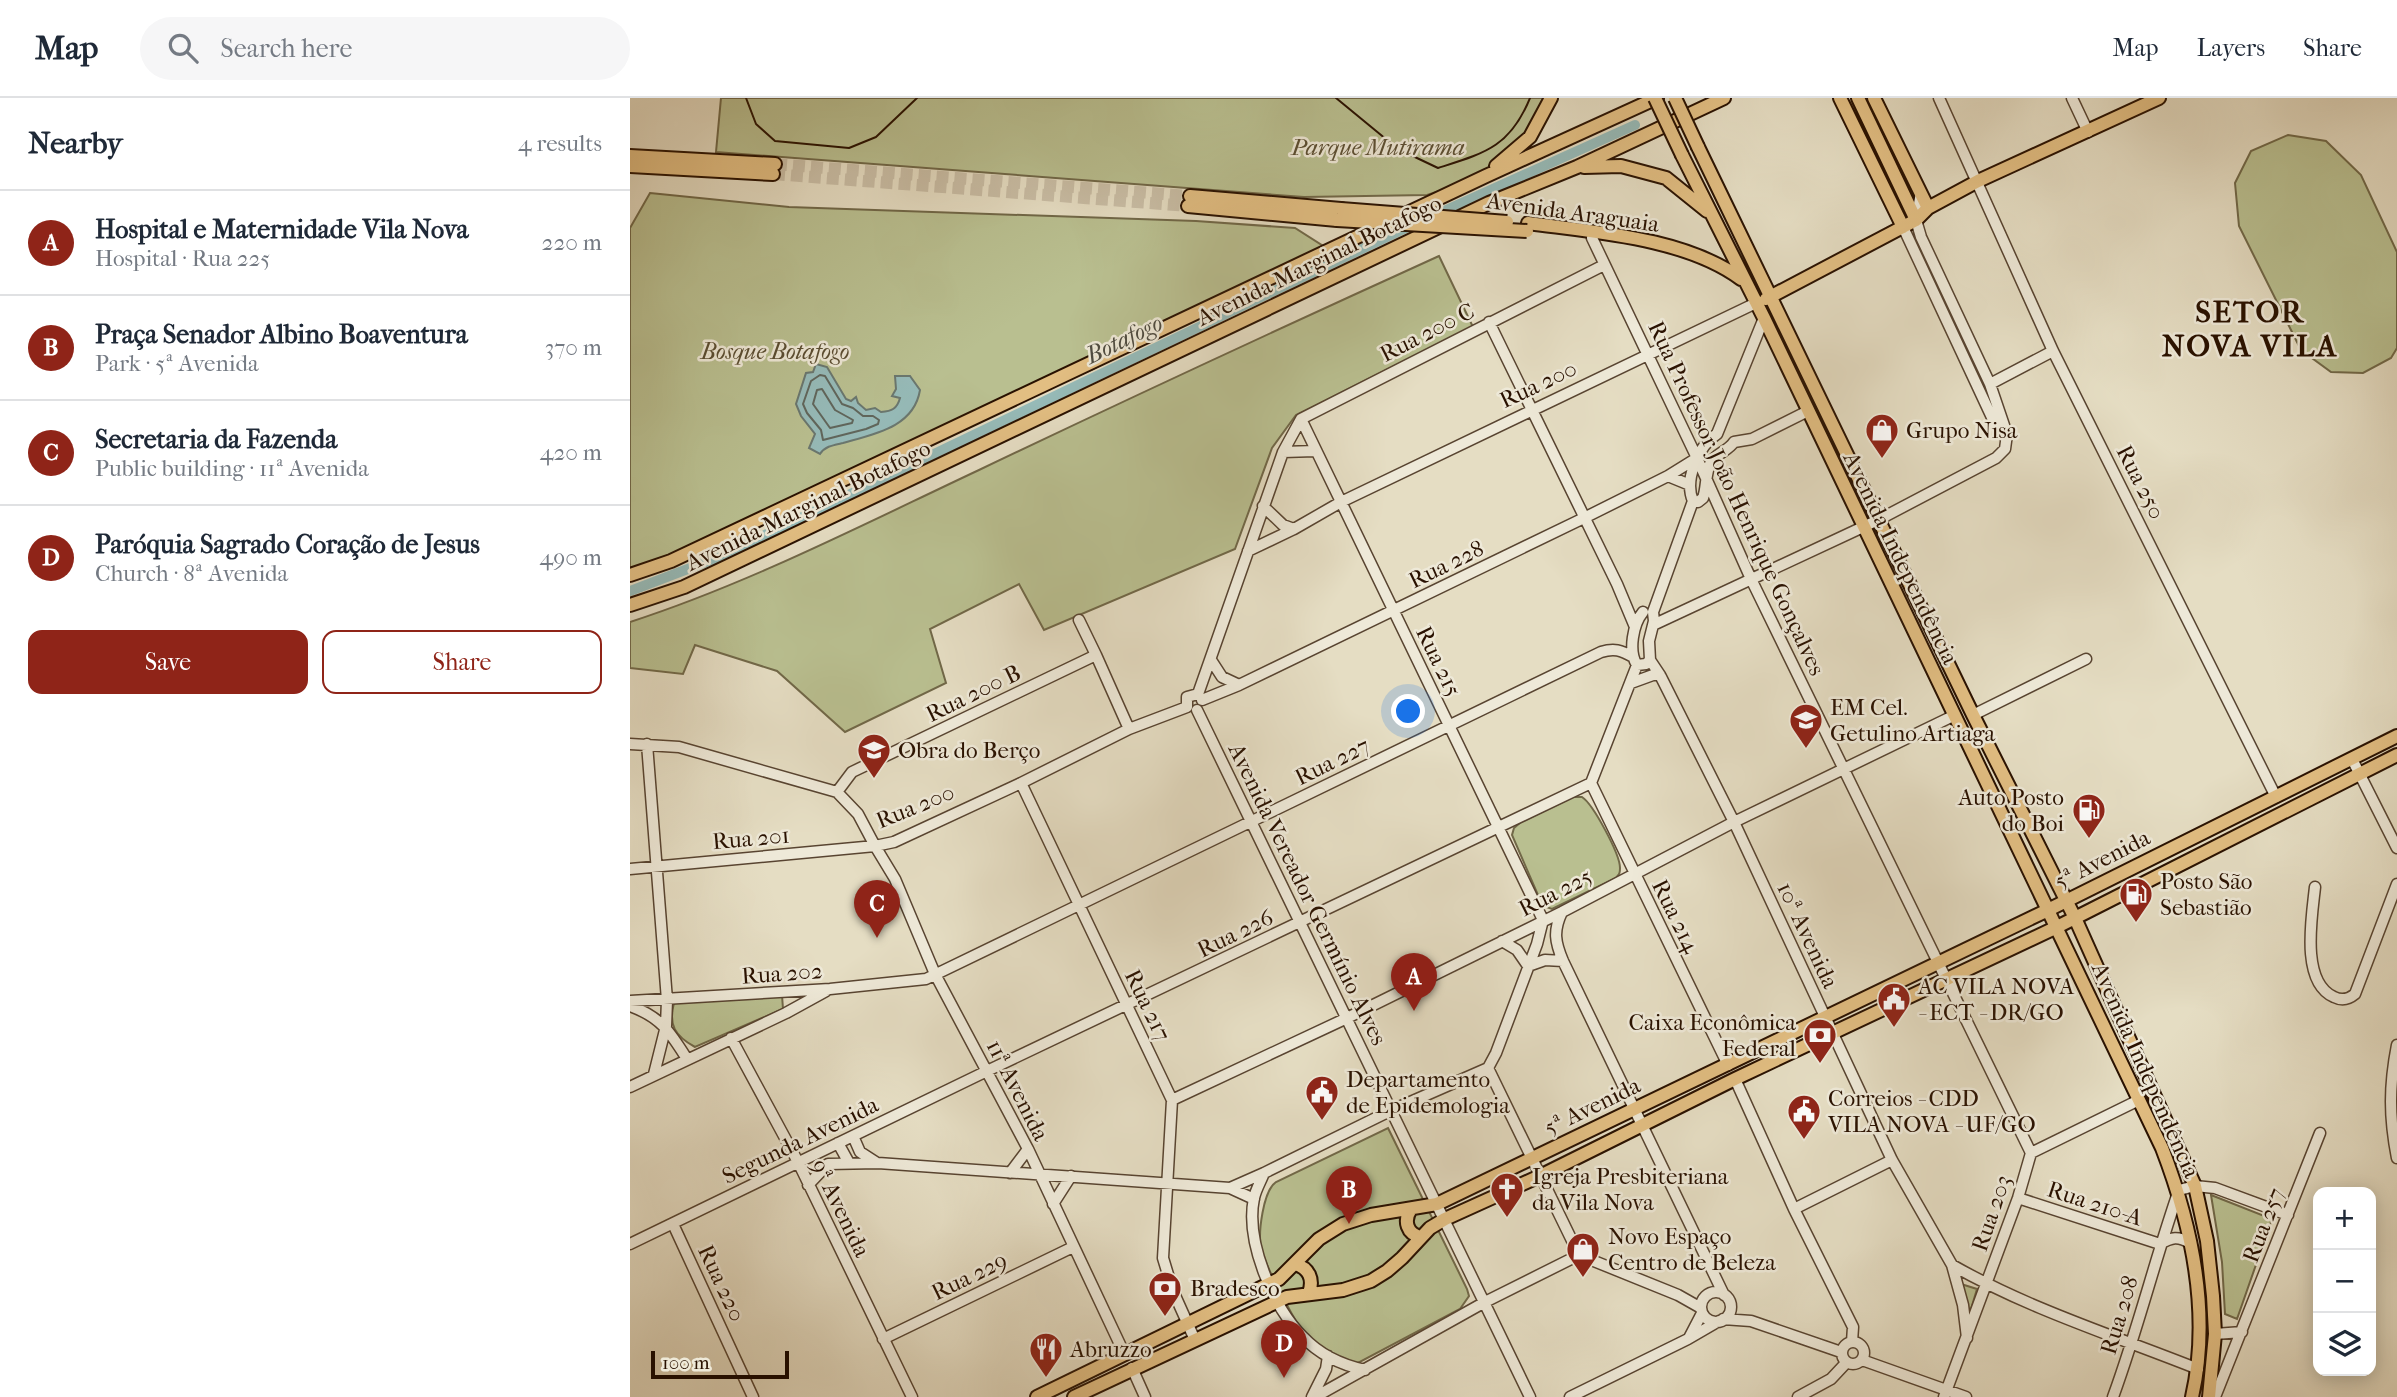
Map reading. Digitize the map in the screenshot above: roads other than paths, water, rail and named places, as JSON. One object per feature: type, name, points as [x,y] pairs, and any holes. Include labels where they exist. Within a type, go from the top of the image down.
[{"type":"main road","points":[[1486,176],[1530,137],[1551,98]]},
{"type":"main road","name":"Avenida Marginal Botafogo","points":[[630,575],[671,561],[1656,98]]},
{"type":"main road","name":"Avenida Independência","points":[[1656,98],[2162,1148],[2179,1190],[2190,1243],[2200,1334],[2198,1369],[2192,1397]]},
{"type":"main road","name":"Avenida Independência","points":[[1675,98],[1973,715],[2075,918],[2195,1186],[2207,1241],[2216,1334],[2210,1397]]},
{"type":"main road","name":"Avenida Marginal Botafogo","points":[[630,605],[684,587],[1489,203],[1577,167],[1724,98]]},
{"type":"main road","points":[[1840,98],[1903,227]]},
{"type":"main road","points":[[1858,98],[1916,220]]},
{"type":"main road","points":[[1874,98],[1928,208]]},
{"type":"main road","name":"Rua 200","points":[[1756,303],[1916,220],[1928,208],[1978,181],[2159,98]]},
{"type":"main road","points":[[630,156],[774,169],[630,166]]},
{"type":"main road","points":[[1577,167],[1621,166],[1666,178],[1711,215]]},
{"type":"main road","name":"Avenida Araguaia","points":[[1189,201],[1623,236],[1658,244],[1713,263],[1771,296]]},
{"type":"main road","name":"Avenida Araguaia","points":[[1527,227],[1661,252],[1734,282],[1756,303]]},
{"type":"main road","points":[[1713,263],[1721,256],[1726,245]]},
{"type":"main road","name":"5ª Avenida","points":[[1037,1397],[1270,1284],[1288,1272],[1319,1239],[1343,1224],[1371,1215],[1437,1204],[2048,910],[2397,736]]},
{"type":"main road","name":"5ª Avenida","points":[[1074,1397],[1277,1300],[1309,1293],[1343,1290],[1371,1281],[1402,1258],[1421,1237],[1445,1219],[1540,1176],[1735,1079],[2057,927],[2397,755]]},
{"type":"main road","points":[[1735,1079],[1734,1070],[1759,1049]]},
{"type":"main road","points":[[1411,1209],[1406,1221],[1407,1227],[1415,1236],[1421,1237]]},
{"type":"main road","points":[[1295,1264],[1310,1275],[1312,1280],[1309,1293]]},
{"type":"street","name":"Rua 250","points":[[1939,98],[2053,351],[2276,797]]},
{"type":"street","points":[[2072,98],[2088,132]]},
{"type":"street","points":[[1653,625],[1878,520],[1996,458],[2005,449],[2007,434],[1990,384],[1921,237],[1916,220],[1921,193]]},
{"type":"street","points":[[1903,227],[1995,424]]},
{"type":"street","name":"Rua Professor João Henrique Gonçalves","points":[[1592,237],[1697,457],[1751,579],[2031,1153]]},
{"type":"street","name":"Rua 200 C","points":[[1301,419],[1604,265]]},
{"type":"street","name":"Rua 200","points":[[1248,551],[1294,530],[1341,502],[1756,303]]},
{"type":"street","points":[[1635,627],[1648,612],[1693,501],[1690,485],[1697,457],[1717,434],[1763,318]]},
{"type":"street","points":[[1489,322],[1617,584],[1635,627],[1635,661],[1631,683],[1591,783]]},
{"type":"street","points":[[1990,384],[2053,351]]},
{"type":"street","points":[[1693,501],[1703,498],[1713,460],[1734,442],[1752,439],[1808,411]]},
{"type":"street","points":[[1196,703],[1283,452],[1301,419]]},
{"type":"street","name":"Rua 215","points":[[1301,419],[1543,920]]},
{"type":"street","points":[[1717,434],[1728,435],[1734,442]]},
{"type":"street","points":[[1283,452],[1315,451]]},
{"type":"street","name":"Rua 228","points":[[1196,703],[1240,685],[1584,518],[1697,457]]},
{"type":"street","points":[[1668,475],[1690,485]]},
{"type":"street","points":[[1264,506],[1283,526],[1294,530]]},
{"type":"street","points":[[1617,584],[1632,603],[1648,612],[1653,625],[1649,641],[1650,660],[1646,664],[1635,661]]},
{"type":"street","points":[[1079,620],[1129,729]]},
{"type":"street","name":"Rua 227","points":[[935,974],[1079,907],[1601,652],[1621,650],[1635,661]]},
{"type":"street","name":"Rua 200 B","points":[[837,792],[852,772],[1096,655]]},
{"type":"street","points":[[1973,715],[2086,659]]},
{"type":"street","points":[[1211,660],[1222,677],[1240,685]]},
{"type":"street","name":"10ª Avenida","points":[[1650,660],[1734,822],[1892,1160],[1952,1265],[1963,1306],[1967,1338]]},
{"type":"street","points":[[1631,683],[1660,675]]},
{"type":"street","name":"Rua 200","points":[[837,792],[858,814],[875,846],[894,842],[1129,729],[1196,703]]},
{"type":"street","name":"Avenida Vereador Germínio Alves","points":[[1196,703],[1530,1397]]},
{"type":"street","name":"Rua 225","points":[[1172,1100],[1347,1018],[1562,912],[1734,822],[1954,716]]},
{"type":"street","points":[[630,744],[679,747],[837,792]]},
{"type":"street","points":[[647,744],[667,1000],[666,1026],[654,1074]]},
{"type":"street","points":[[2352,759],[2397,848]]},
{"type":"street","name":"Rua 217","points":[[1021,783],[1172,1100],[1163,1258],[1173,1292],[1187,1324]]},
{"type":"street","name":"Rua 226","points":[[987,1071],[1591,783]]},
{"type":"street","name":"Rua 214","points":[[1591,783],[1728,1065]]},
{"type":"street","points":[[1503,838],[1511,821]]},
{"type":"street","name":"Rua 201","points":[[630,869],[875,846]]},
{"type":"street","name":"11ª Avenida","points":[[875,846],[895,879],[935,974],[1028,1149],[1124,1353]]},
{"type":"street","points":[[1621,880],[1628,862]]},
{"type":"street","points":[[2315,887],[2310,944],[2312,964],[2326,992],[2342,999],[2350,998],[2355,993],[2397,884]]},
{"type":"street","points":[[1562,912],[1555,932],[1555,942],[1563,961],[1730,1307],[1751,1321],[1843,1357],[1853,1365],[1862,1360]]},
{"type":"street","points":[[1230,1188],[1392,1110],[1488,1068],[1496,1054],[1537,944],[1543,920]]},
{"type":"street","points":[[1502,941],[1517,950],[1528,966]]},
{"type":"street","points":[[1528,966],[1545,960],[1563,961]]},
{"type":"street","name":"Rua 202","points":[[630,1003],[830,989],[926,979],[935,974]]},
{"type":"street","points":[[630,1087],[786,1013],[830,989]]},
{"type":"street","points":[[785,992],[788,1007],[786,1013]]},
{"type":"street","points":[[630,1003],[666,1026],[687,1059]]},
{"type":"street","name":"9ª Avenida","points":[[731,1038],[798,1162],[912,1397]]},
{"type":"street","points":[[2397,1045],[2391,1076],[2390,1103],[2397,1158]]},
{"type":"street","points":[[1488,1068],[1579,1255],[1678,1295],[1702,1310],[1709,1320],[1751,1321]]},
{"type":"street","name":"Segunda Avenida","points":[[630,1244],[987,1071]]},
{"type":"street","points":[[1735,1079],[1794,1209],[1853,1327],[1852,1342]]},
{"type":"street","name":"Rua 203","points":[[1945,1394],[2018,1198],[2031,1153],[2139,1100]]},
{"type":"street","name":"Rua 257","points":[[2215,1397],[2320,1133]]},
{"type":"street","points":[[853,1136],[860,1152],[878,1163]]},
{"type":"street","points":[[838,1143],[849,1163]]},
{"type":"street","points":[[1010,1173],[1028,1149]]},
{"type":"street","points":[[1794,1209],[1892,1160]]},
{"type":"street","points":[[808,1185],[828,1164],[878,1163],[1230,1188],[1254,1199]]},
{"type":"street","points":[[1264,1172],[1254,1199],[1252,1232],[1258,1255],[1277,1300],[1303,1338],[1328,1356],[1365,1370]]},
{"type":"street","points":[[1053,1204],[1071,1176]]},
{"type":"street","points":[[2179,1190],[2195,1186],[2215,1188],[2288,1214]]},
{"type":"street","name":"Rua 208","points":[[2113,1397],[2132,1345],[2160,1244],[2179,1190]]},
{"type":"street","name":"Rua 210-A","points":[[2018,1198],[2160,1244]]},
{"type":"street","name":"Rua 220","points":[[673,1224],[753,1397]]},
{"type":"street","points":[[2160,1244],[2172,1237],[2190,1243]]},
{"type":"street","name":"Rua 229","points":[[883,1339],[1073,1247]]},
{"type":"street","points":[[1313,1397],[1485,1302],[1579,1255]]},
{"type":"street","points":[[1952,1265],[1986,1284],[2132,1345],[2198,1369]]},
{"type":"street","points":[[1688,1339],[1708,1294],[1713,1271]]},
{"type":"street","points":[[1678,1295],[1724,1295]]},
{"type":"street","points":[[1570,1397],[1688,1339],[1721,1320],[1730,1307]]},
{"type":"street","points":[[1187,1324],[1195,1340]]},
{"type":"street","points":[[2216,1334],[2242,1332]]},
{"type":"street","points":[[1798,1397],[1831,1379],[1843,1357],[1844,1345],[1859,1343],[1863,1349],[1862,1360]]},
{"type":"street","points":[[1313,1397],[1326,1369],[1328,1356]]},
{"type":"street","points":[[1862,1360],[1945,1394],[1966,1397]]},
{"type":"street","points":[[1132,1368],[1146,1397]]},
{"type":"water","points":[[816,364],[827,367],[846,399],[851,401],[856,397],[866,410],[875,408],[881,412],[896,407],[900,398],[892,396],[896,389],[895,376],[910,376],[920,390],[916,403],[910,413],[891,427],[830,446],[820,454],[809,448],[815,434],[801,416],[796,404],[806,373],[813,372]]},
{"type":"waterway","name":"Botafogo","points":[[1433,216],[1635,125]]},
{"type":"waterway","name":"Botafogo","points":[[630,591],[719,557],[1412,225]]},
{"type":"tunnel","points":[[775,164],[1190,196]]},
{"type":"tunnel","points":[[773,174],[1188,206]]},
{"type":"tram line","points":[[746,98],[756,124],[775,141],[849,148],[876,137],[917,98]]},
{"type":"tram line","points":[[1336,98],[1398,149],[1438,168],[1494,146],[1514,128],[1530,98]]},
{"type":"place","name":"Grupo Nisa","points":[[1882,460]]},
{"type":"place","name":"EM Cel. Getulino Artiaga","points":[[1806,750]]},
{"type":"place","name":"Obra do Berço","points":[[874,780]]},
{"type":"place","name":"Auto Posto do Boi","points":[[2089,840]]},
{"type":"place","name":"Posto São Sebastião","points":[[2136,924]]},
{"type":"place","name":"Secretaria da Fazenda","points":[[877,938]]},
{"type":"place","name":"Hospital e Maternidade Vila Nova","points":[[1414,1011]]},
{"type":"place","name":"AC VILA NOVA - ECT - DR/GO","points":[[1894,1029]]},
{"type":"place","name":"Caixa Econômica Federal","points":[[1820,1065]]},
{"type":"place","name":"Departamento de Epidemologia","points":[[1322,1122]]},
{"type":"place","name":"Correios - CDD VILA NOVA - UF/GO","points":[[1804,1141]]},
{"type":"place","name":"Igreja Presbiteriana da Vila Nova","points":[[1507,1219]]},
{"type":"place","name":"Praça Senador Albino Boaventura","points":[[1349,1224]]},
{"type":"place","name":"Novo Espaço Centro de Beleza","points":[[1583,1279]]},
{"type":"place","name":"Bradesco","points":[[1165,1318]]},
{"type":"place","name":"Paróquia Sagrado Coração de Jesus","points":[[1284,1378]]},
{"type":"place","name":"Abruzzo","points":[[1046,1379]]},
{"type":"district","name":"SETOR NOVA VILA","points":[[2250,329]]},
{"type":"park label","name":"Parque Mutirama","points":[[1378,147]]},
{"type":"park label","name":"Bosque Botafogo","points":[[775,351]]}]
